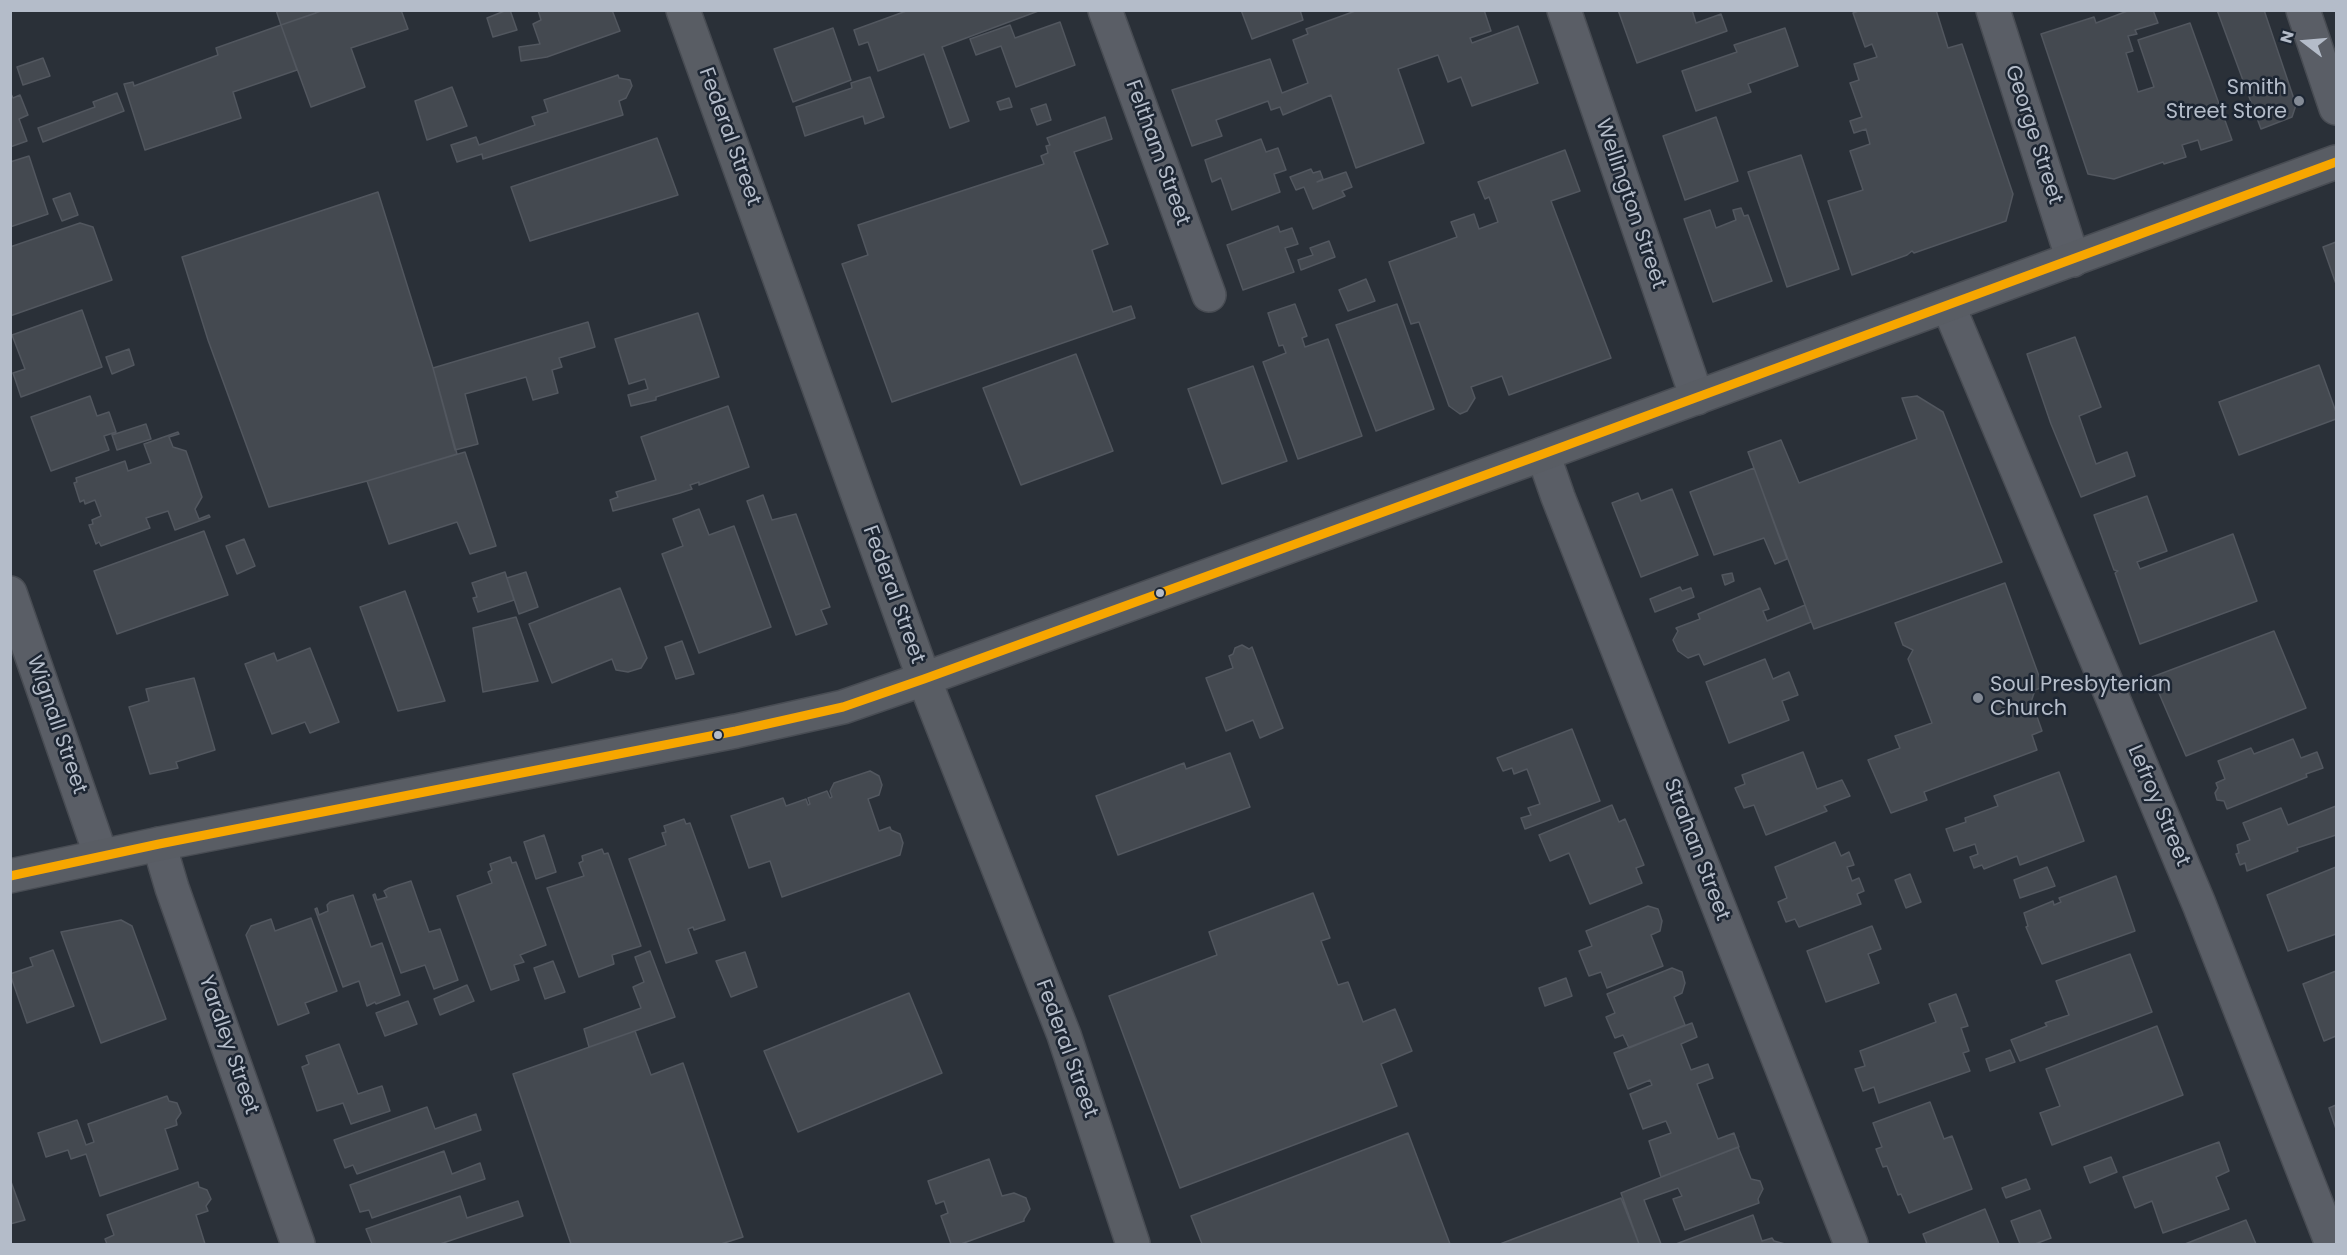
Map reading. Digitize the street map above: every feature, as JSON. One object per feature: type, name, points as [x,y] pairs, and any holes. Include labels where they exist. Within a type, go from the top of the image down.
[{"type":"main road","name":"Federal Street","points":[[683,10],[924,679],[1064,1035],[1133,1245]]},
{"type":"main road","points":[[10,876],[159,844],[736,731],[843,706],[924,679],[1543,454],[2337,162]]},
{"type":"street","name":"Feltham Street","points":[[1105,10],[1209,295]]},
{"type":"street","name":"Wellington Street","points":[[1564,10],[1696,398]]},
{"type":"street","name":"George Street","points":[[1993,10],[2073,260]]},
{"type":"street","points":[[2303,10],[2337,108]]},
{"type":"street","name":"Lefroy Street","points":[[1948,305],[2199,904],[2332,1245]]},
{"type":"street","name":"Strahan Street","points":[[1543,454],[1851,1245]]},
{"type":"street","name":"Wignall Street","points":[[10,593],[101,856]]},
{"type":"street","name":"Yardley Street","points":[[159,844],[172,888],[298,1245]]},
{"type":"building","points":[[276,10],[315,10],[316,13],[281,25]]},
{"type":"building","points":[[324,10],[401,10],[408,29],[351,48],[365,87],[311,107],[281,25]]},
{"type":"building","points":[[510,10],[517,30],[493,37],[487,18]]},
{"type":"building","points":[[538,10],[612,10],[620,31],[547,57],[521,61],[519,47],[540,44],[533,24],[541,20]]},
{"type":"building","points":[[909,10],[1041,10],[942,47],[969,121],[950,128],[924,54],[878,71],[868,42],[859,45],[854,30]]},
{"type":"building","points":[[1241,10],[1300,10],[1303,20],[1252,39]]},
{"type":"building","points":[[1358,10],[1484,10],[1491,31],[1470,38],[1472,43],[1518,26],[1538,83],[1472,106],[1461,77],[1448,82],[1438,55],[1398,69],[1424,143],[1356,168],[1331,95],[1283,115],[1280,107],[1271,110],[1268,101],[1216,120],[1222,136],[1192,146],[1172,90],[1270,59],[1282,93],[1308,83],[1293,40],[1308,34],[1306,29]]},
{"type":"building","points":[[1618,10],[1692,10],[1696,23],[1721,14],[1727,31],[1637,63]]},
{"type":"building","points":[[1861,10],[1936,10],[1948,48],[1962,44],[2013,194],[2006,221],[1914,253],[1912,251],[1907,255],[1852,275],[1828,201],[1863,190],[1850,151],[1870,144],[1866,129],[1854,133],[1850,121],[1862,117],[1850,83],[1859,80],[1854,64],[1877,57],[1872,44],[1865,47],[1853,13]]},
{"type":"building","points":[[2130,10],[2153,10],[2158,23],[2135,30],[2137,34],[2128,36],[2133,51],[2126,53],[2138,92],[2154,87],[2138,40],[2190,23],[2232,140],[2201,150],[2198,140],[2182,145],[2186,157],[2164,164],[2163,162],[2114,179],[2088,174],[2041,34],[2094,17],[2096,23]]},
{"type":"building","points":[[2217,10],[2264,10],[2296,105],[2292,117],[2261,129]]},
{"type":"building","points":[[1060,22],[1075,65],[1016,87],[1001,46],[976,55],[970,39],[1010,25],[1015,38]]},
{"type":"building","points":[[281,25],[297,70],[233,92],[241,118],[145,150],[124,84],[133,82],[134,86],[218,55],[216,48]]},
{"type":"building","points":[[833,28],[851,80],[793,102],[774,49]]},
{"type":"building","points":[[1785,28],[1798,66],[1748,84],[1751,92],[1696,111],[1682,71],[1737,52],[1734,45]]},
{"type":"building","points":[[43,58],[50,76],[23,85],[17,67]]},
{"type":"building","points":[[618,75],[619,78],[630,80],[632,86],[626,98],[619,101],[623,115],[483,159],[482,154],[457,162],[451,145],[476,137],[479,145],[535,125],[532,117],[548,112],[544,100]]},
{"type":"building","points":[[870,77],[884,117],[865,124],[863,116],[805,136],[796,107],[852,88],[851,83]]},
{"type":"building","points":[[452,87],[467,126],[427,140],[415,101]]},
{"type":"building","points":[[10,92],[13,98],[20,95],[28,115],[19,119],[27,141],[10,147]]},
{"type":"building","points":[[117,93],[124,111],[43,142],[38,128],[95,107],[93,102]]},
{"type":"building","points":[[1009,98],[1012,107],[1000,110],[997,102]]},
{"type":"building","points":[[1046,104],[1051,120],[1037,125],[1031,109]]},
{"type":"building","points":[[1105,117],[1112,139],[1074,152],[1108,244],[1092,250],[1113,312],[1131,306],[1135,318],[892,402],[842,264],[868,255],[858,225],[1044,164],[1041,156],[1048,153],[1046,146],[1050,145],[1047,138]]},
{"type":"building","points":[[1716,117],[1738,181],[1685,200],[1663,136]]},
{"type":"building","points":[[657,138],[678,195],[530,241],[511,187]]},
{"type":"building","points":[[1261,139],[1266,152],[1278,148],[1286,170],[1274,174],[1280,192],[1232,210],[1221,178],[1212,182],[1205,160]]},
{"type":"building","points":[[1565,150],[1580,191],[1551,201],[1611,358],[1509,395],[1502,376],[1471,387],[1475,398],[1467,411],[1460,414],[1449,406],[1419,322],[1411,324],[1389,262],[1457,237],[1451,222],[1474,214],[1479,229],[1498,222],[1489,197],[1485,199],[1478,182]]},
{"type":"building","points":[[1801,155],[1839,269],[1787,287],[1748,172]]},
{"type":"building","points":[[29,156],[48,214],[10,227],[10,162]]},
{"type":"building","points":[[1311,169],[1313,173],[1320,171],[1323,179],[1317,182],[1346,172],[1352,187],[1342,191],[1345,196],[1313,209],[1304,187],[1296,190],[1290,177]]},
{"type":"building","points":[[378,192],[433,368],[457,454],[269,507],[208,340],[182,257]]},
{"type":"building","points":[[70,193],[78,215],[62,221],[53,199]]},
{"type":"building","points":[[1741,208],[1744,216],[1748,215],[1772,281],[1713,302],[1684,219],[1710,210],[1716,228],[1736,220],[1733,210]]},
{"type":"building","points":[[80,223],[93,227],[112,280],[10,316],[10,247]]},
{"type":"building","points":[[1278,226],[1280,232],[1292,228],[1298,244],[1285,248],[1294,272],[1243,290],[1227,245]]},
{"type":"building","points":[[1329,241],[1335,257],[1301,270],[1298,260],[1313,255],[1310,248]]},
{"type":"building","points":[[2336,242],[2336,284],[2323,247]]},
{"type":"building","points":[[1366,279],[1375,301],[1348,311],[1339,290]]},
{"type":"building","points":[[1295,304],[1307,336],[1302,338],[1305,347],[1328,339],[1362,436],[1298,459],[1263,362],[1286,353],[1283,345],[1279,346],[1268,313]]},
{"type":"building","points":[[1397,304],[1434,409],[1376,431],[1336,325]]},
{"type":"building","points":[[82,310],[102,367],[21,397],[13,373],[25,369],[12,335]]},
{"type":"building","points":[[698,313],[719,377],[656,397],[656,400],[631,406],[628,395],[648,389],[645,379],[629,384],[615,339]]},
{"type":"building","points":[[588,322],[595,347],[559,358],[562,367],[552,370],[558,393],[533,400],[526,377],[465,394],[478,444],[455,450],[433,368]]},
{"type":"building","points":[[2075,337],[2101,407],[2079,416],[2096,464],[2127,452],[2135,476],[2081,497],[2051,424],[2027,354]]},
{"type":"building","points":[[129,349],[134,365],[112,374],[106,357]]},
{"type":"building","points":[[1076,354],[1113,451],[1021,485],[983,388]]},
{"type":"building","points":[[2319,365],[2336,412],[2336,419],[2239,455],[2219,402]]},
{"type":"building","points":[[1253,366],[1287,461],[1222,484],[1188,389]]},
{"type":"building","points":[[90,396],[97,416],[109,412],[116,432],[104,436],[109,450],[51,471],[31,417]]},
{"type":"building","points":[[1917,396],[1943,412],[2002,562],[1814,629],[1748,452],[1781,440],[1799,483],[1917,439],[1902,398]]},
{"type":"building","points":[[728,406],[749,467],[699,485],[699,482],[690,485],[692,489],[680,493],[613,511],[610,500],[618,497],[616,492],[656,480],[641,437]]},
{"type":"building","points":[[146,424],[151,439],[117,450],[112,435]]},
{"type":"building","points":[[178,432],[179,434],[169,437],[173,447],[186,451],[202,497],[195,509],[199,519],[209,515],[210,517],[175,530],[168,511],[146,518],[150,528],[101,546],[99,542],[96,544],[89,525],[93,524],[92,520],[101,516],[95,500],[85,504],[84,500],[80,502],[74,483],[77,482],[76,478],[125,461],[128,471],[151,463],[144,444]]},
{"type":"building","points":[[465,452],[496,546],[470,554],[457,522],[389,544],[367,481]]},
{"type":"building","points":[[1754,468],[1787,559],[1775,564],[1764,538],[1714,555],[1690,492]]},
{"type":"building","points":[[1672,489],[1698,555],[1641,577],[1612,503],[1638,493],[1641,501]]},
{"type":"building","points":[[763,495],[772,520],[796,514],[830,607],[821,610],[827,624],[796,635],[747,501]]},
{"type":"building","points":[[2147,496],[2167,551],[2137,562],[2140,569],[2233,534],[2257,601],[2140,644],[2115,573],[2118,571],[2114,570],[2094,515]]},
{"type":"building","points":[[699,509],[709,535],[734,526],[771,627],[699,653],[662,554],[683,546],[673,519]]},
{"type":"building","points":[[204,531],[228,595],[117,634],[94,571]]},
{"type":"building","points":[[244,539],[255,566],[237,574],[226,546]]},
{"type":"building","points":[[505,572],[514,600],[478,612],[473,598],[477,597],[472,583]]},
{"type":"building","points":[[526,572],[538,607],[519,614],[507,578]]},
{"type":"building","points":[[1732,573],[1734,581],[1725,585],[1722,575]]},
{"type":"building","name":"Soul Presbyterian Church","points":[[2005,583],[2043,687],[2035,690],[2030,705],[2031,709],[2034,708],[2042,731],[2032,735],[2037,750],[1924,792],[1927,800],[1891,813],[1868,760],[1900,748],[1895,736],[1932,723],[1908,659],[1913,650],[1903,645],[1895,623]]},
{"type":"building","points":[[1680,587],[1682,591],[1691,588],[1694,597],[1655,612],[1650,599]]},
{"type":"building","points":[[620,588],[647,658],[641,668],[628,672],[616,670],[612,659],[552,683],[529,624]]},
{"type":"building","points":[[1760,588],[1769,609],[1763,611],[1767,621],[1805,605],[1811,622],[1704,665],[1699,654],[1688,658],[1678,651],[1673,640],[1678,631],[1676,628],[1700,619],[1698,614]]},
{"type":"building","points":[[405,591],[445,701],[398,711],[360,607]]},
{"type":"building","points":[[516,617],[538,681],[483,692],[473,628]]},
{"type":"building","points":[[2274,631],[2306,708],[2186,756],[2152,677]]},
{"type":"building","points":[[682,641],[694,674],[676,679],[665,647]]},
{"type":"building","points":[[1242,645],[1249,649],[1252,647],[1283,728],[1260,738],[1253,720],[1226,731],[1206,678],[1233,668],[1229,656],[1233,654],[1235,648]]},
{"type":"building","points":[[310,648],[339,722],[310,733],[305,722],[272,734],[245,664],[274,653],[277,661]]},
{"type":"building","points":[[1765,659],[1773,679],[1789,672],[1798,695],[1782,701],[1789,720],[1729,743],[1706,682]]},
{"type":"building","points":[[194,678],[215,750],[176,762],[178,768],[150,774],[129,707],[149,701],[146,689]]},
{"type":"building","points":[[1572,729],[1600,801],[1525,829],[1521,818],[1531,815],[1528,808],[1540,804],[1527,769],[1514,774],[1512,768],[1503,771],[1497,758]]},
{"type":"building","points":[[2293,739],[2301,758],[2317,752],[2323,768],[2306,774],[2307,777],[2227,809],[2224,801],[2217,800],[2216,783],[2225,779],[2218,761],[2251,748],[2254,754]]},
{"type":"building","points":[[1803,752],[1817,789],[1842,780],[1850,796],[1824,806],[1827,811],[1766,835],[1754,805],[1744,808],[1735,788],[1745,784],[1742,775]]},
{"type":"building","points":[[1230,753],[1250,807],[1118,855],[1096,796],[1184,763],[1186,769]]},
{"type":"building","points":[[870,771],[879,776],[882,785],[879,795],[868,799],[879,831],[890,827],[891,830],[900,834],[903,843],[900,855],[782,897],[770,861],[749,868],[731,816],[783,798],[786,806],[806,799],[808,805],[810,804],[808,798],[827,791],[830,798],[832,797],[830,791],[834,783]]},
{"type":"building","points":[[2059,772],[2084,841],[2020,865],[2017,856],[1984,869],[1982,865],[1974,868],[1970,857],[1978,854],[1975,844],[1954,851],[1946,829],[1966,822],[1965,818],[1998,806],[1994,796]]},
{"type":"building","points":[[1612,805],[1619,822],[1625,819],[1644,865],[1636,868],[1642,883],[1590,904],[1569,853],[1550,861],[1539,835]]},
{"type":"building","points":[[2336,806],[2336,835],[2297,848],[2298,851],[2247,871],[2245,863],[2240,865],[2236,854],[2239,853],[2237,845],[2250,840],[2243,823],[2281,808],[2288,825]]},
{"type":"building","points":[[684,819],[686,824],[690,823],[725,920],[694,930],[693,927],[688,929],[697,953],[666,963],[629,859],[666,845],[662,833],[666,832],[664,826]]},
{"type":"building","points":[[544,835],[556,872],[536,879],[524,842]]},
{"type":"building","points":[[1835,842],[1841,856],[1849,852],[1854,865],[1847,867],[1852,881],[1859,878],[1864,891],[1857,894],[1861,904],[1799,927],[1795,919],[1786,922],[1778,902],[1787,898],[1775,867]]},
{"type":"building","points":[[602,849],[604,854],[608,853],[641,946],[612,955],[614,964],[579,977],[547,888],[584,876],[579,863],[583,861],[582,856]]},
{"type":"building","points":[[510,857],[512,863],[516,862],[546,945],[520,955],[524,962],[514,965],[519,980],[491,990],[457,896],[492,883],[488,872],[492,870],[490,864]]},
{"type":"building","points":[[2047,867],[2055,886],[2020,898],[2014,880]]},
{"type":"building","points":[[2336,867],[2336,934],[2288,951],[2267,895]]},
{"type":"building","points":[[1910,874],[1921,902],[1906,908],[1895,880]]},
{"type":"building","points":[[2116,876],[2135,931],[2042,964],[2026,927],[2028,926],[2024,913],[2053,901],[2054,905],[2061,902],[2059,898]]},
{"type":"building","points":[[411,881],[429,932],[440,929],[458,980],[434,989],[425,965],[401,973],[373,895],[375,894],[377,900],[387,897],[384,891]]},
{"type":"building","points":[[1313,893],[1330,938],[1321,941],[1338,985],[1348,982],[1363,1022],[1395,1009],[1412,1051],[1381,1064],[1397,1106],[1180,1188],[1109,996],[1217,955],[1209,932]]},
{"type":"building","points":[[353,895],[371,947],[382,943],[400,995],[367,1006],[359,981],[343,987],[315,909],[317,908],[319,915],[328,911],[327,905],[330,902]]},
{"type":"building","points":[[1648,906],[1658,909],[1662,921],[1660,931],[1651,935],[1663,966],[1607,988],[1601,972],[1589,976],[1579,951],[1592,946],[1586,931]]},
{"type":"building","points":[[311,918],[337,991],[305,1003],[309,1013],[278,1025],[246,935],[251,926],[271,919],[275,931]]},
{"type":"building","points":[[121,920],[132,926],[166,1019],[101,1043],[61,932]]},
{"type":"building","points":[[1872,926],[1881,949],[1868,954],[1879,983],[1826,1002],[1807,951]]},
{"type":"building","points":[[53,950],[74,1006],[27,1023],[10,974],[33,966],[30,958]]},
{"type":"building","points":[[650,951],[675,1017],[589,1047],[584,1029],[641,1008],[633,987],[644,982],[635,957]]},
{"type":"building","points":[[745,952],[757,987],[731,997],[716,961]]},
{"type":"building","points":[[2130,954],[2152,1012],[2020,1061],[2011,1040],[2047,1026],[2045,1023],[2069,1015],[2056,981]]},
{"type":"building","points":[[553,961],[565,992],[545,999],[534,968]]},
{"type":"building","points":[[1672,968],[1682,972],[1685,983],[1682,993],[1674,997],[1685,1025],[1629,1048],[1623,1035],[1615,1038],[1606,1017],[1615,1013],[1607,994]]},
{"type":"building","points":[[2336,971],[2336,1036],[2324,1041],[2303,984]]},
{"type":"building","points":[[1566,978],[1572,996],[1545,1006],[1539,988]]},
{"type":"building","points":[[467,985],[474,1001],[440,1015],[434,999]]},
{"type":"building","points":[[909,993],[942,1073],[798,1132],[764,1051]]},
{"type":"building","points":[[1956,994],[1968,1026],[1961,1028],[1969,1051],[1963,1053],[1970,1071],[1879,1103],[1874,1087],[1863,1091],[1855,1069],[1865,1066],[1860,1051],[1936,1022],[1929,1004]]},
{"type":"building","points":[[408,1001],[417,1024],[385,1036],[376,1013]]},
{"type":"building","points":[[1692,1023],[1697,1037],[1681,1044],[1691,1070],[1708,1064],[1713,1078],[1697,1084],[1718,1139],[1734,1133],[1739,1147],[1661,1177],[1649,1141],[1671,1133],[1666,1121],[1643,1129],[1630,1094],[1652,1085],[1650,1080],[1628,1089],[1614,1053]]},
{"type":"building","points":[[2157,1026],[2183,1095],[2052,1145],[2040,1113],[2060,1106],[2046,1069]]},
{"type":"building","points":[[635,1031],[651,1075],[683,1063],[743,1237],[721,1244],[571,1244],[513,1074]]},
{"type":"building","points":[[339,1044],[358,1094],[382,1086],[390,1111],[351,1124],[343,1103],[317,1111],[302,1067],[309,1064],[306,1056]]},
{"type":"building","points":[[2010,1050],[2015,1062],[1990,1071],[1986,1059]]},
{"type":"building","points":[[167,1096],[169,1101],[177,1103],[181,1113],[176,1120],[177,1125],[165,1129],[178,1169],[100,1196],[86,1154],[71,1159],[68,1150],[46,1157],[38,1133],[77,1120],[86,1145],[94,1142],[88,1124]]},
{"type":"building","points":[[1930,1102],[1944,1139],[1952,1136],[1972,1189],[1909,1213],[1901,1194],[1898,1195],[1887,1166],[1883,1167],[1876,1149],[1882,1147],[1873,1123]]},
{"type":"building","points":[[2336,1105],[2336,1129],[2329,1108]]},
{"type":"building","points":[[427,1107],[435,1129],[476,1114],[481,1130],[357,1174],[353,1165],[345,1168],[334,1140]]},
{"type":"building","points":[[1408,1133],[1450,1244],[1202,1244],[1191,1216]]},
{"type":"building","points":[[2219,1142],[2229,1171],[2216,1177],[2229,1209],[2163,1233],[2152,1201],[2135,1208],[2123,1177]]},
{"type":"building","points":[[1738,1147],[1751,1179],[1760,1181],[1763,1189],[1758,1199],[1759,1203],[1685,1230],[1673,1199],[1682,1196],[1678,1188],[1644,1200],[1661,1244],[1639,1244],[1621,1193]]},
{"type":"building","points":[[444,1151],[452,1174],[480,1163],[485,1179],[372,1218],[369,1210],[360,1212],[350,1185]]},
{"type":"building","points":[[2111,1157],[2117,1172],[2090,1183],[2084,1167]]},
{"type":"building","points":[[989,1159],[1002,1196],[1014,1193],[1026,1198],[1030,1209],[1024,1221],[961,1244],[951,1244],[941,1216],[948,1213],[944,1201],[936,1204],[928,1181]]},
{"type":"building","points":[[10,1179],[25,1220],[10,1224]]},
{"type":"building","points":[[2026,1179],[2030,1189],[2006,1198],[2002,1188]]},
{"type":"building","points":[[198,1182],[199,1187],[207,1190],[211,1199],[206,1206],[208,1211],[196,1215],[205,1244],[107,1244],[105,1239],[114,1235],[107,1215]]},
{"type":"building","points":[[460,1196],[467,1218],[518,1201],[523,1216],[440,1244],[372,1244],[366,1229]]},
{"type":"building","points":[[1621,1198],[1639,1244],[1500,1244]]},
{"type":"building","points":[[1985,1209],[1999,1244],[1927,1244],[1923,1234]]},
{"type":"building","points":[[2040,1210],[2051,1238],[2035,1244],[2020,1244],[2011,1221]]},
{"type":"building","points":[[1753,1215],[1762,1241],[1772,1238],[1774,1241],[1785,1244],[1676,1244]]},
{"type":"building","points":[[2246,1220],[2256,1244],[2185,1244]]},
{"type":"transit line","points":[[10,876],[159,844],[736,731],[843,707],[1543,454],[2336,162]]},
{"type":"place","name":"Smith Street Store","points":[[2299,101]]},
{"type":"place","name":"Soul Presbyterian Church","points":[[1978,698]]}]
